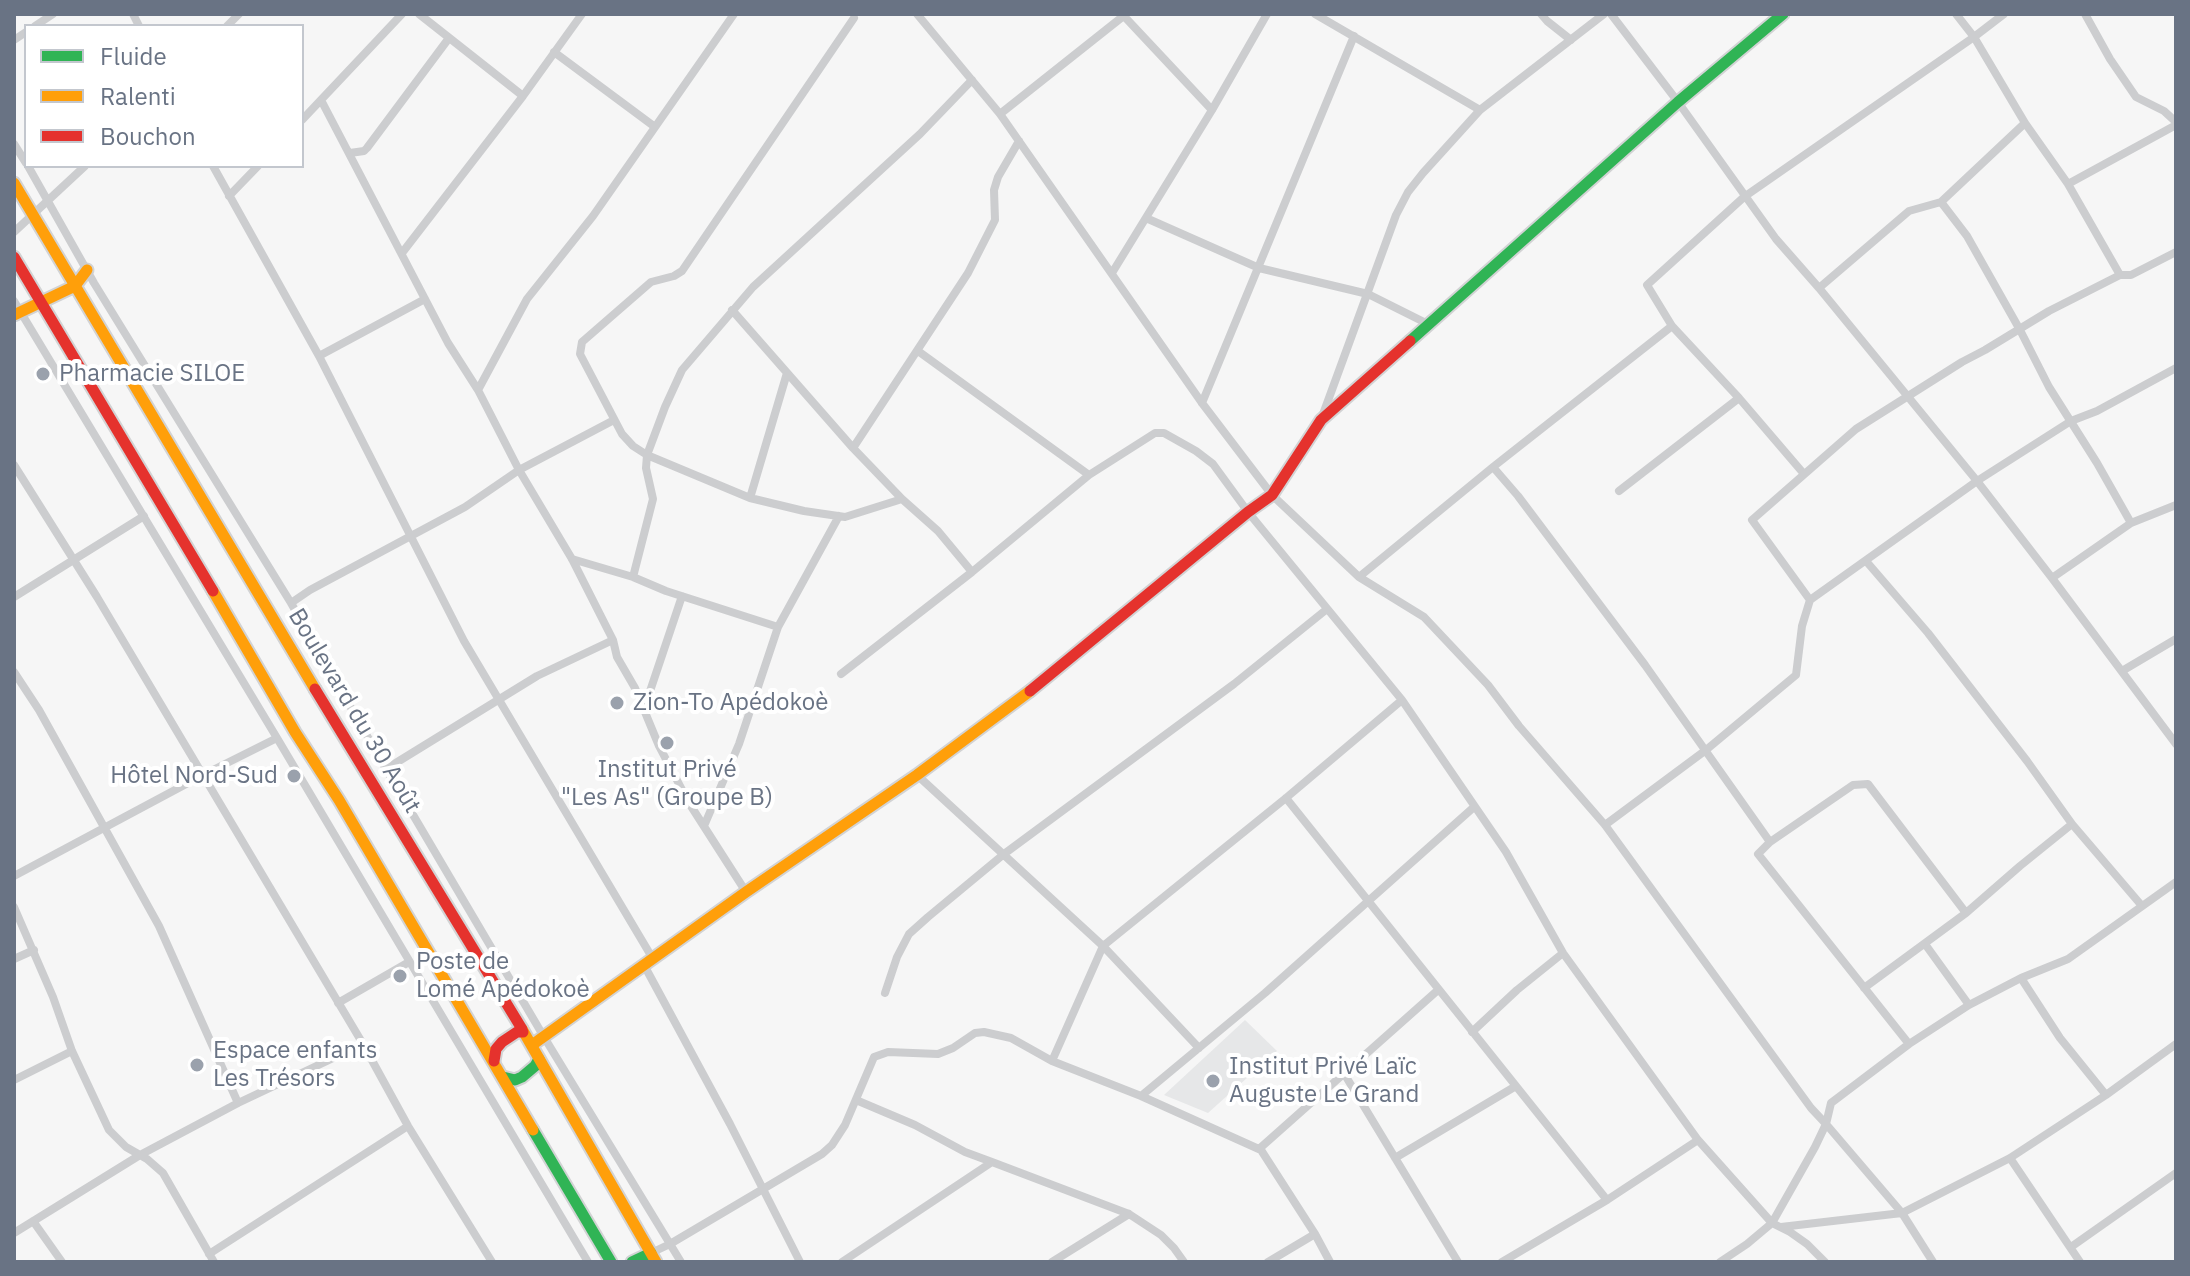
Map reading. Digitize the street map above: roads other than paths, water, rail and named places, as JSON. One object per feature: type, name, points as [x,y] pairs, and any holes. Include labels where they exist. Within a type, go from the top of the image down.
[{"type":"main road","points":[[532,1045],[917,775],[1035,687],[1272,495],[1321,420],[1678,102],[1783,14]]},
{"type":"main road","name":"Boulevard du 30 Août","points":[[14,183],[368,779],[532,1045],[654,1257]]},
{"type":"main road","points":[[14,257],[611,1262]]},
{"type":"main road","points":[[16,309],[42,302],[75,286],[87,270]]},
{"type":"main road","points":[[494,1061],[496,1049],[502,1042],[517,1032],[523,1032]]},
{"type":"main road","points":[[503,1077],[515,1080],[522,1077],[539,1059]]},
{"type":"main road","points":[[632,1262],[654,1257]]},
{"type":"street","points":[[390,25],[391,14]]},
{"type":"street","points":[[304,118],[402,14]]},
{"type":"street","points":[[419,14],[523,96]]},
{"type":"street","points":[[402,253],[582,14]]},
{"type":"street","points":[[478,390],[527,299],[582,231],[734,14]]},
{"type":"street","points":[[917,14],[1000,114],[1202,403],[1272,495],[1359,577],[1424,617],[1488,685],[1519,726],[1605,825],[1811,1108],[1902,1213],[1933,1262]]},
{"type":"street","points":[[1112,273],[1267,14]]},
{"type":"street","points":[[1315,14],[1480,110]]},
{"type":"street","points":[[1541,14],[1571,40]]},
{"type":"street","points":[[1321,420],[1401,203],[1423,173],[1480,110],[1604,14]]},
{"type":"street","points":[[1611,14],[1776,239],[1977,481],[2176,744]]},
{"type":"street","points":[[1956,14],[2068,184],[2120,275]]},
{"type":"street","points":[[1804,474],[1672,326],[1647,285],[1744,197],[2004,14]]},
{"type":"street","points":[[2068,184],[2176,124],[2155,105],[2136,97],[2085,14]]},
{"type":"street","points":[[854,15],[682,271],[651,282],[582,342],[580,354],[627,440],[647,455],[750,498],[804,511],[853,515],[902,499]]},
{"type":"street","points":[[1000,114],[1124,15],[1212,110]]},
{"type":"street","points":[[1202,403],[1354,36]]},
{"type":"street","points":[[350,153],[367,148],[449,38]]},
{"type":"street","points":[[554,52],[655,127]]},
{"type":"street","points":[[633,577],[653,499],[646,468],[647,455],[682,370],[753,287],[920,134],[972,80]]},
{"type":"street","points":[[321,100],[425,299],[572,559],[613,640],[617,657],[666,760],[746,892]]},
{"type":"street","points":[[1819,288],[1909,211],[1941,202],[2025,123]]},
{"type":"street","points":[[853,448],[968,273],[993,226],[995,185],[1019,141]]},
{"type":"street","points":[[29,168],[87,270],[291,603],[544,1037],[681,1262]]},
{"type":"street","points":[[14,232],[83,168]]},
{"type":"street","points":[[214,168],[319,356],[464,641],[648,962],[800,1262]]},
{"type":"street","points":[[229,196],[256,168]]},
{"type":"street","points":[[1941,202],[1967,236],[2039,370],[2131,523]]},
{"type":"street","points":[[1146,218],[1259,268],[1368,294],[1428,324]]},
{"type":"street","points":[[1810,600],[1752,520],[1856,429],[1906,397],[2049,311],[2120,275],[2131,275],[2176,252]]},
{"type":"street","points":[[319,356],[425,299]]},
{"type":"street","points":[[16,309],[144,516],[588,1262]]},
{"type":"street","points":[[732,310],[853,448],[938,531],[972,572]]},
{"type":"street","points":[[1359,577],[1672,326]]},
{"type":"street","points":[[918,351],[1089,475]]},
{"type":"street","points":[[1605,825],[1706,750],[1796,675],[1802,626],[1810,600],[1977,481],[2071,421],[2097,411],[2176,368]]},
{"type":"street","points":[[750,498],[787,373]]},
{"type":"street","points":[[1619,491],[1739,398]]},
{"type":"street","points":[[291,603],[465,507],[519,470],[614,420]]},
{"type":"street","points":[[841,674],[972,572],[1089,475],[1155,433],[1161,432],[1196,451],[1213,464],[1248,512],[1402,700],[1506,852],[1563,953],[1698,1140],[1776,1225],[1807,1244],[1825,1262]]},
{"type":"street","points":[[14,465],[74,559],[363,1044],[408,1126],[492,1262]]},
{"type":"street","points":[[1493,467],[1645,665],[1770,842]]},
{"type":"street","points":[[2052,578],[2131,523],[2176,505]]},
{"type":"street","points":[[14,597],[144,516]]},
{"type":"street","points":[[704,826],[739,744],[778,627],[839,516]]},
{"type":"street","points":[[572,559],[778,627]]},
{"type":"street","points":[[1866,561],[1928,633],[2072,824],[2142,906]]},
{"type":"street","points":[[644,709],[682,596]]},
{"type":"street","points":[[885,993],[897,957],[909,934],[1004,854],[1234,684],[1327,609]]},
{"type":"street","points":[[2122,671],[2176,639]]},
{"type":"street","points":[[386,769],[548,670],[613,640]]},
{"type":"street","points":[[14,672],[30,694],[159,926],[238,1103]]},
{"type":"street","points":[[1052,1061],[1103,946],[1402,700]]},
{"type":"street","points":[[14,876],[277,738]]},
{"type":"street","points":[[917,775],[1103,946],[1199,1048]]},
{"type":"street","points":[[1909,1044],[1758,854],[1770,842],[1853,785],[1868,784],[1966,913]]},
{"type":"street","points":[[1286,798],[1607,1200]]},
{"type":"street","points":[[1141,1096],[1474,807]]},
{"type":"street","points":[[1864,988],[1966,913],[2072,824]]},
{"type":"street","points":[[1776,1225],[1826,1124],[1831,1103],[1909,1044],[1969,1005],[2021,978],[2068,959],[2176,882]]},
{"type":"street","points":[[14,907],[34,950],[72,1051],[109,1130],[126,1147],[163,1173],[211,1258],[408,1126]]},
{"type":"street","points":[[1925,944],[1969,1005]]},
{"type":"street","points":[[14,959],[34,950]]},
{"type":"street","points":[[1472,1032],[1563,953]]},
{"type":"street","points":[[338,1003],[409,962]]},
{"type":"street","points":[[2021,978],[2060,1038],[2106,1095]]},
{"type":"street","points":[[1259,1149],[1438,990]]},
{"type":"street","points":[[654,1257],[670,1244],[822,1154],[832,1145],[840,1135],[874,1057],[888,1052],[938,1054],[975,1033],[984,1032],[1011,1038],[1052,1061],[1141,1096],[1259,1149],[1330,1262]]},
{"type":"street","points":[[14,1233],[140,1155],[238,1103],[363,1044]]},
{"type":"street","points":[[1720,1262],[1776,1225],[1902,1213],[2010,1158],[2106,1095],[2176,1044]]},
{"type":"street","points":[[14,1080],[72,1051]]},
{"type":"street","points":[[1345,1075],[1458,1262]]},
{"type":"street","points":[[1395,1158],[1516,1086]]},
{"type":"street","points":[[856,1100],[915,1125],[965,1152],[1129,1214],[1161,1235],[1184,1262]]},
{"type":"street","points":[[1502,1262],[1607,1200],[1698,1140]]},
{"type":"street","points":[[2010,1158],[2080,1262]]},
{"type":"street","points":[[842,1262],[992,1162]]},
{"type":"street","points":[[2071,1247],[2176,1173]]},
{"type":"street","points":[[1052,1262],[1129,1214]]},
{"type":"street","points":[[33,1221],[62,1262]]},
{"type":"street","points":[[1268,1262],[1315,1234]]},
{"type":"place","name":"Pharmacie SILOE","points":[[43,374]]},
{"type":"place","name":"Zion-To Apédokoè","points":[[617,703]]},
{"type":"place","name":"Institut Privé \"Les As\" (Groupe B)","points":[[667,743]]},
{"type":"place","name":"Hôtel Nord-Sud","points":[[294,776]]},
{"type":"place","name":"Poste de Lomé Apédokoè","points":[[400,976]]},
{"type":"place","name":"Espace enfants Les Trésors","points":[[197,1065]]},
{"type":"place","name":"Institut Privé Laïc Auguste Le Grand","points":[[1213,1081]]}]
